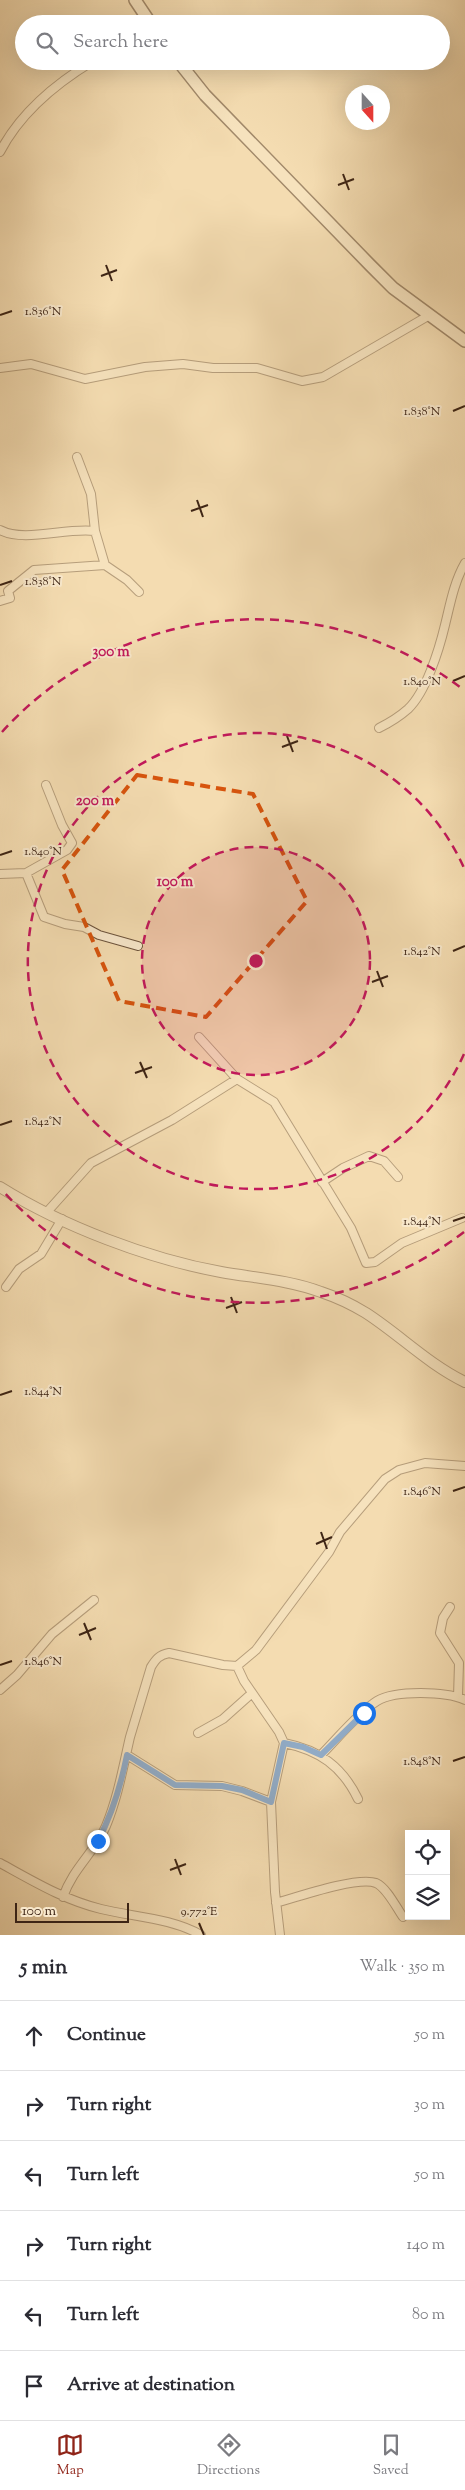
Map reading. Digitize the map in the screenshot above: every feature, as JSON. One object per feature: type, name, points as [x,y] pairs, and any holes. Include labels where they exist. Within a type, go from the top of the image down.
[{"type":"main road","points":[[135,0],[145,15]]},
{"type":"main road","points":[[185,70],[211,101],[393,288],[465,342]]},
{"type":"street","points":[[0,152],[14,128],[44,96],[80,70]]},
{"type":"street","points":[[0,368],[31,364],[86,379],[145,367],[183,364],[212,368],[257,368],[302,381],[313,380],[324,377],[428,316]]},
{"type":"street","points":[[77,457],[91,494],[95,530],[105,566]]},
{"type":"street","points":[[0,530],[19,535],[95,530]]},
{"type":"street","points":[[379,728],[399,717],[416,700],[431,668],[450,601],[465,564]]},
{"type":"street","points":[[0,601],[10,598],[8,591],[34,570],[105,566],[128,580],[139,592]]},
{"type":"street","points":[[0,874],[26,873],[67,850],[72,843],[62,825],[46,785]]},
{"type":"street","points":[[26,873],[44,917],[65,924],[84,927],[99,934],[138,946]]},
{"type":"street","points":[[199,1037],[237,1079],[265,1094],[274,1102],[351,1228],[366,1262],[375,1262],[402,1243],[463,1219]]},
{"type":"street","points":[[47,1212],[91,1163],[180,1115],[237,1079]]},
{"type":"street","points":[[322,1182],[343,1168],[369,1156],[384,1161],[398,1177]]},
{"type":"street","points":[[0,1187],[62,1219],[160,1258],[222,1272],[286,1282],[322,1292],[365,1312],[421,1356],[465,1382]]},
{"type":"street","points":[[6,1287],[19,1268],[41,1254],[62,1219]]},
{"type":"street","points":[[62,1896],[69,1879],[98,1841],[106,1826],[123,1778],[127,1755],[151,1667],[156,1659],[169,1653],[223,1665],[237,1666],[256,1650],[329,1552],[340,1532],[385,1479],[399,1470],[425,1463],[465,1466]]},
{"type":"street","points":[[0,1690],[17,1675],[52,1634],[94,1600]]},
{"type":"street","points":[[321,1755],[377,1701],[391,1696],[423,1694],[462,1699],[460,1663],[440,1633],[443,1618],[450,1607]]},
{"type":"street","points":[[237,1666],[252,1694],[284,1743],[271,1802],[276,1903],[280,1935]]},
{"type":"street","points":[[198,1733],[224,1720],[252,1694]]},
{"type":"street","points":[[284,1743],[303,1747],[321,1755],[349,1781],[358,1799]]},
{"type":"street","points":[[127,1755],[175,1785],[222,1786],[242,1790],[271,1802]]},
{"type":"street","points":[[0,1863],[62,1896],[100,1909],[179,1926],[200,1935]]},
{"type":"street","points":[[276,1903],[355,1882],[372,1882],[378,1884],[394,1902],[402,1917]]},
{"type":"highlighted area","points":[[137,775],[253,794],[307,901],[206,1017],[119,1001],[62,870]]},
{"type":"route","points":[[98,1841],[106,1826],[123,1778],[127,1755],[175,1785],[222,1786],[242,1790],[271,1802],[284,1743],[303,1747],[321,1755],[364,1713]]}]
